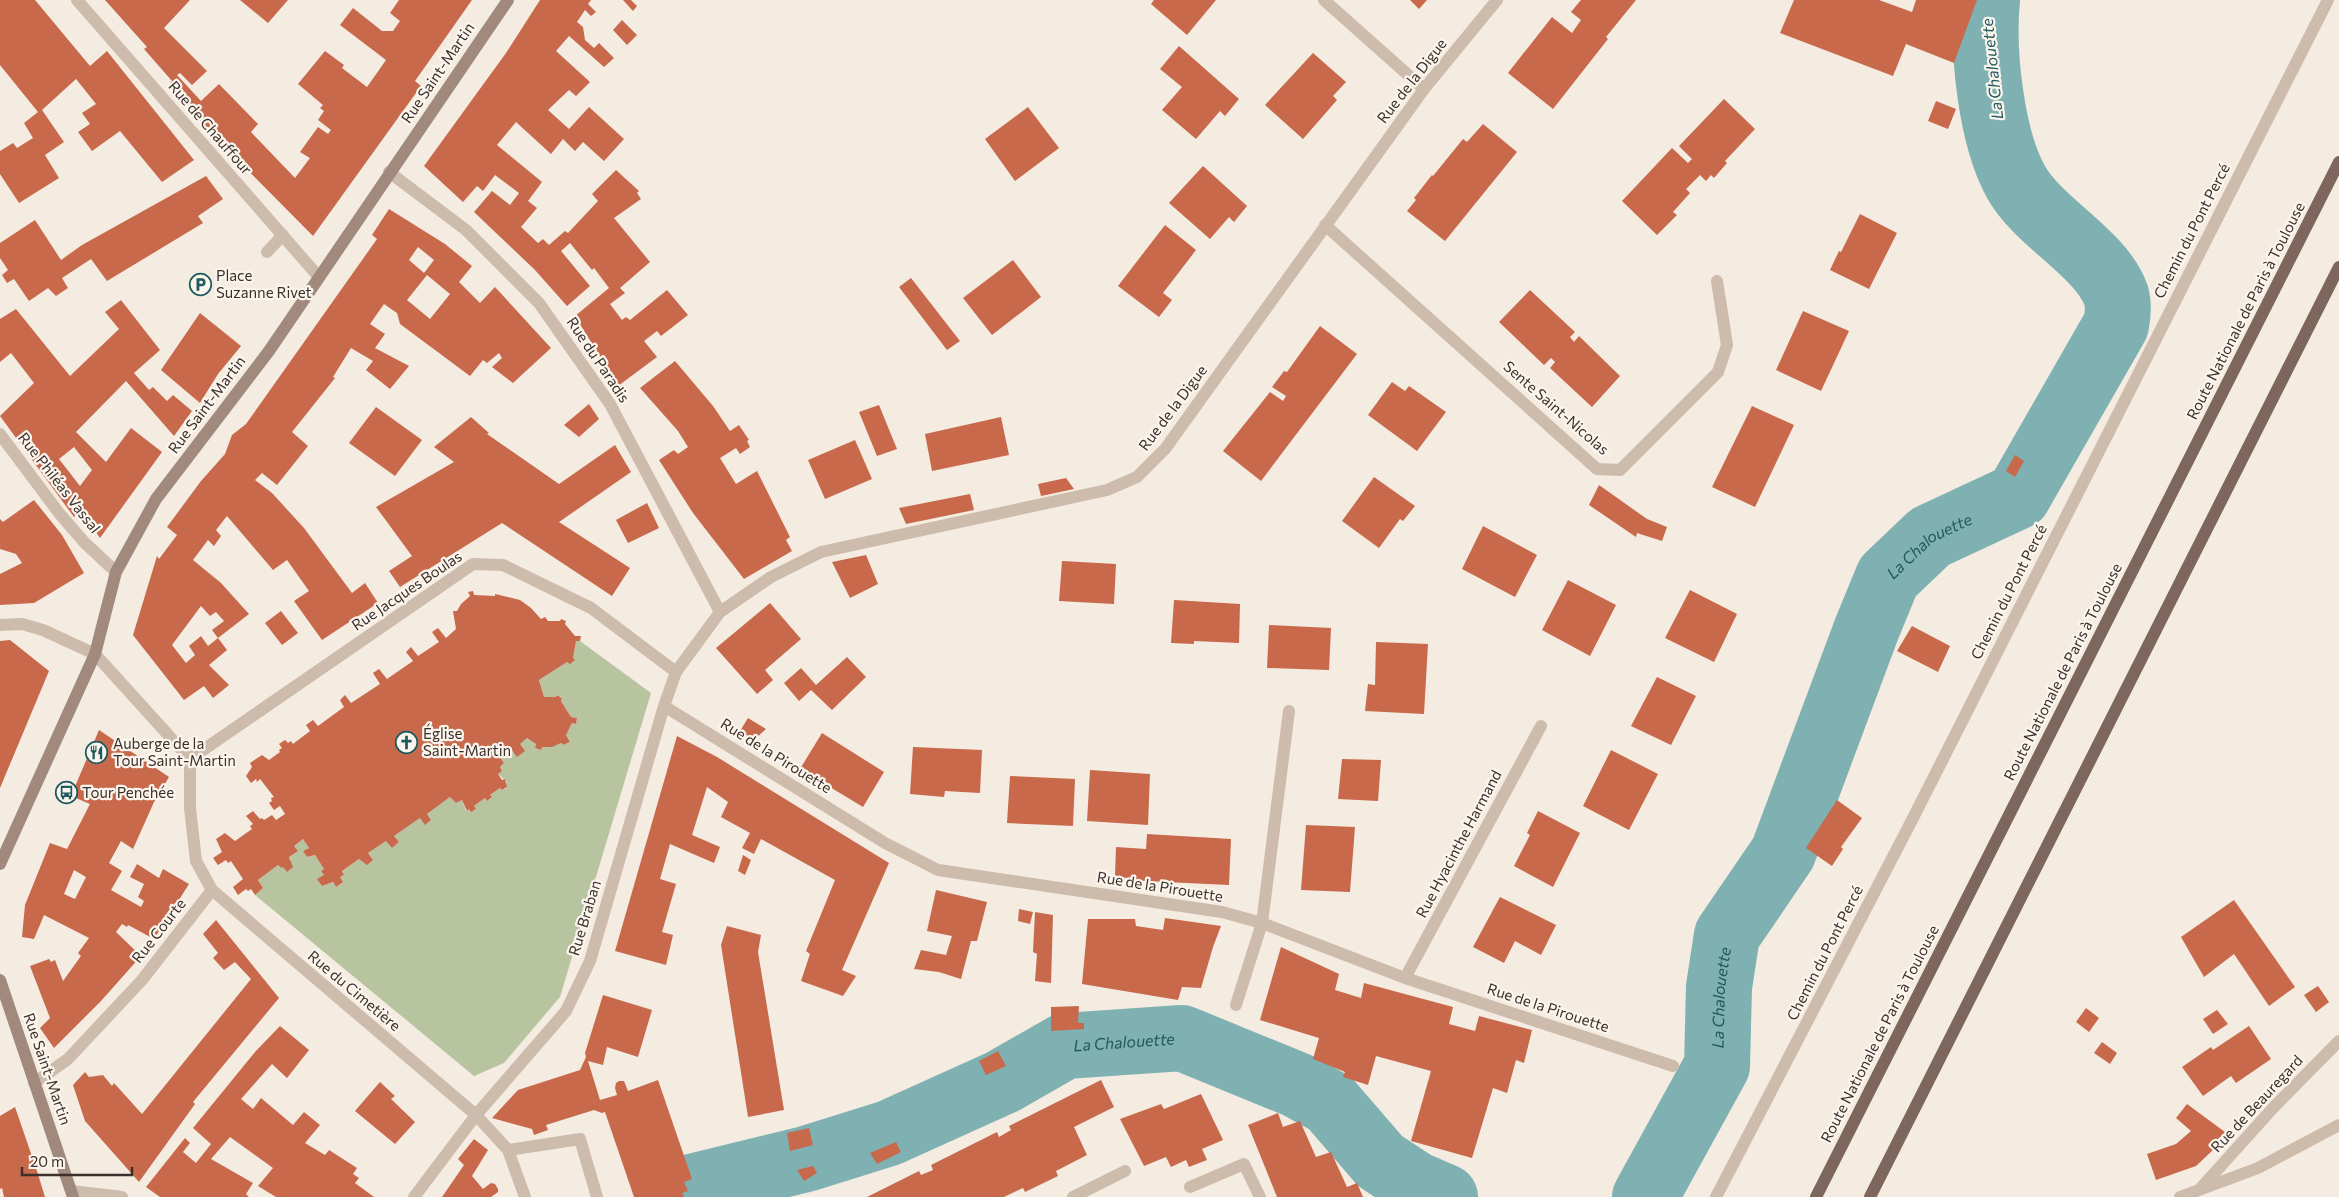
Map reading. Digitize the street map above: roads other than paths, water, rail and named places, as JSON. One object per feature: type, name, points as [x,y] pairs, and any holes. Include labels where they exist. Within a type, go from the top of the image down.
[{"type":"main road","name":"Rue Saint-Martin","points":[[0,864],[95,654],[116,572],[156,499],[269,351],[318,276],[508,0]]},
{"type":"main road","name":"Route Nationale de Paris à Toulouse","points":[[1816,1197],[2339,162]]},
{"type":"main road","points":[[1870,1197],[2339,267]]},
{"type":"main road","name":"Rue Saint-Martin","points":[[0,980],[73,1194]]},
{"type":"street","name":"Rue de Chauffour","points":[[78,0],[318,276]]},
{"type":"street","points":[[1324,0],[1424,89]]},
{"type":"street","name":"Rue de la Digue","points":[[720,612],[771,578],[821,552],[1107,490],[1137,478],[1165,449],[1424,89],[1497,0]]},
{"type":"street","name":"Chemin du Pont Percé","points":[[1716,1197],[1911,822],[2328,0]]},
{"type":"street","name":"Rue du Paradis","points":[[390,172],[466,230],[539,303],[610,404],[720,612]]},
{"type":"street","name":"Sente Saint-Nicolas","points":[[1325,225],[1596,469],[1620,470],[1718,372],[1727,345],[1717,281]]},
{"type":"street","points":[[266,252],[283,236]]},
{"type":"street","name":"Rue Philéas Vassal","points":[[0,434],[65,520],[84,542],[116,572]]},
{"type":"street","name":"Rue Jacques Boulas","points":[[190,759],[473,564],[503,565],[591,608],[676,672]]},
{"type":"street","name":"Rue Braban","points":[[414,1197],[476,1115],[566,1011],[590,961],[664,706],[676,672],[720,612]]},
{"type":"street","points":[[0,625],[22,624],[43,630],[95,654],[190,759],[190,808],[196,860],[212,890]]},
{"type":"street","name":"Rue de la Pirouette","points":[[664,706],[885,843],[938,870],[1222,912],[1262,923],[1406,978],[1673,1066]]},
{"type":"street","points":[[1236,1005],[1262,923],[1289,711]]},
{"type":"street","name":"Rue Hyacinthe Harmand","points":[[1406,978],[1540,726]]},
{"type":"street","name":"Rue du Cimetière","points":[[212,890],[310,976],[476,1115],[508,1150]]},
{"type":"street","name":"Rue Courte","points":[[34,1083],[68,1059],[142,980],[212,890]]},
{"type":"street","name":"Rue de Beauregard","points":[[2200,1189],[2273,1108],[2338,1044]]},
{"type":"street","points":[[2180,1197],[2258,1168],[2339,1125]]},
{"type":"street","points":[[525,1197],[508,1150],[580,1139],[597,1197]]},
{"type":"street","points":[[1190,1187],[1244,1164],[1260,1197]]},
{"type":"street","points":[[1073,1197],[1125,1171]]},
{"type":"street","points":[[73,1194],[122,1197]]},
{"type":"waterway","name":"La Chalouette","points":[[1645,1197],[1717,1066],[1719,987],[1727,935],[1783,853],[1888,577],[1930,537],[2018,496],[2116,325],[2117,299],[2108,280],[2084,251],[2026,197],[2007,163],[2000,142],[1990,93],[1986,44],[1987,0]]},
{"type":"waterway","name":"La Chalouette","points":[[691,1187],[806,1159],[889,1133],[1002,1082],[1065,1046],[1182,1038],[1297,1085],[1330,1103],[1380,1161],[1415,1184],[1445,1197]]},
{"type":"place","name":"Place Suzanne Rivet","points":[[200,285]]},
{"type":"place","name":"Église Saint-Martin","points":[[407,743]]},
{"type":"place","name":"Auberge de la Tour Saint-Martin","points":[[97,753]]},
{"type":"place","name":"Tour Penchée","points":[[66,793]]}]
